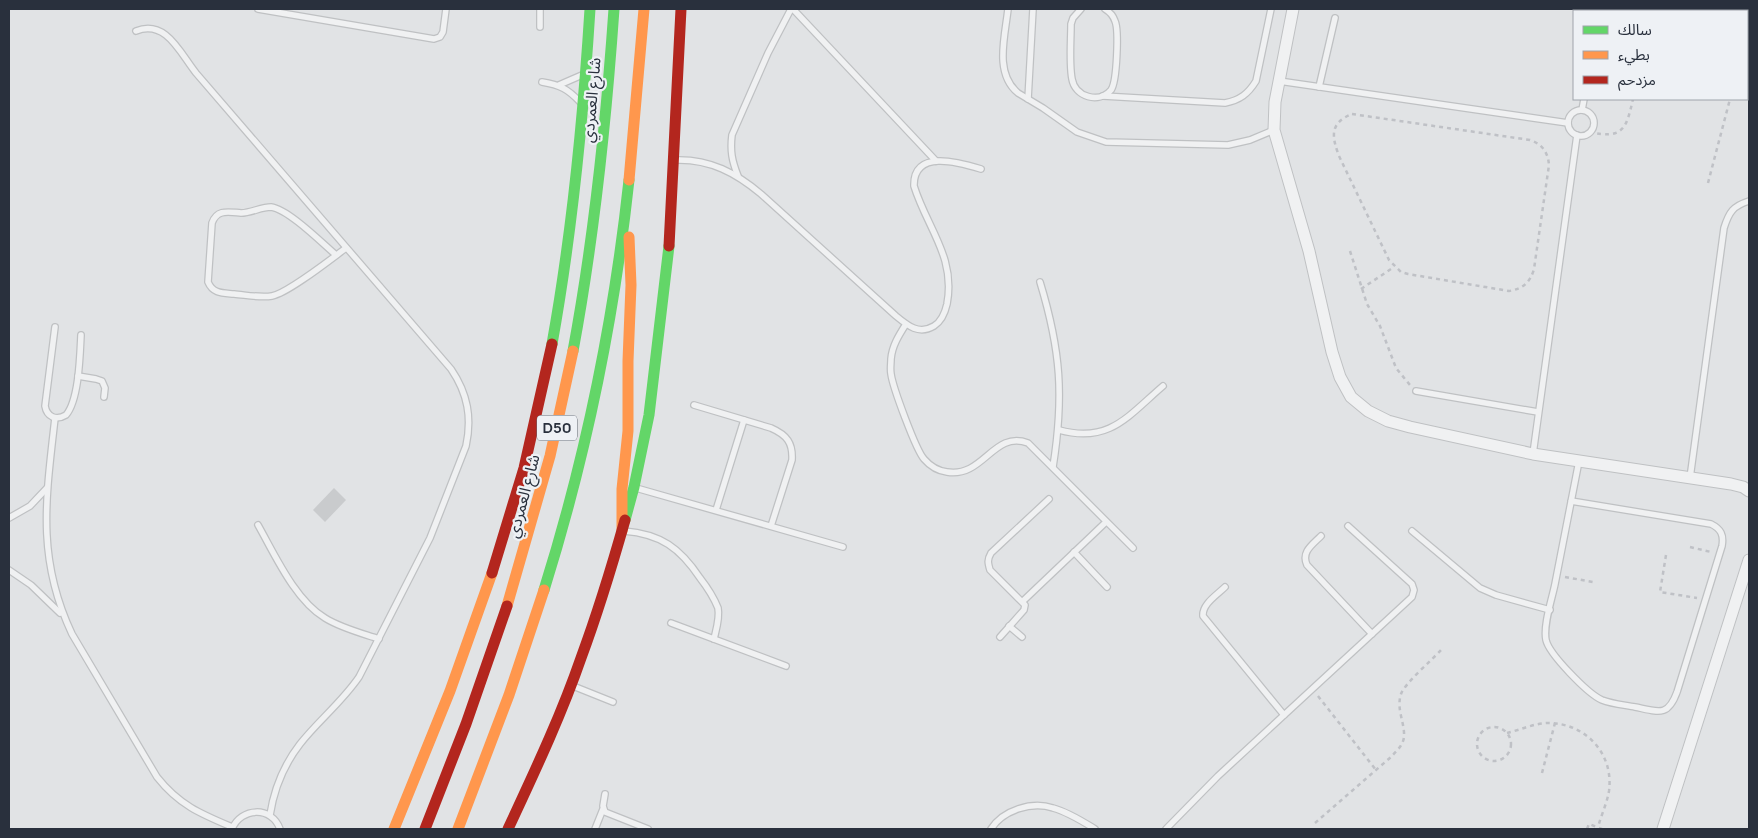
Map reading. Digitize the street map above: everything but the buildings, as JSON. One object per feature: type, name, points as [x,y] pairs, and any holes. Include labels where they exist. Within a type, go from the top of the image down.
[{"type":"main road","points":[[394,829],[444,710],[467,648],[500,549],[524,467],[544,384],[575,198],[590,9]]},
{"type":"main road","name":"شارع العمردي","points":[[425,829],[472,712],[510,600],[534,521],[562,408],[577,333],[596,213],[609,93],[614,9]]},
{"type":"main road","name":"D50","points":[[458,829],[492,744],[525,653],[567,513],[594,402],[626,212],[638,101],[644,9]]},
{"type":"main road","points":[[508,829],[542,756],[571,685],[596,614],[634,488],[655,375],[669,252],[681,9]]},
{"type":"main road","points":[[622,531],[622,489],[628,430],[631,285],[626,212]]},
{"type":"street","points":[[1293,9],[1275,102],[1274,130],[1309,251],[1332,352],[1340,377],[1351,397],[1368,411],[1388,421],[1533,454],[1690,478],[1747,489]]},
{"type":"street","points":[[1663,829],[1749,560]]},
{"type":"lane","points":[[258,9],[434,39],[440,37],[443,32],[446,9]]},
{"type":"lane","points":[[540,9],[540,27]]},
{"type":"lane","points":[[738,176],[730,148],[732,136],[765,60],[792,9],[936,161]]},
{"type":"lane","points":[[1008,9],[1003,72],[1013,89],[1086,137],[1106,142],[1228,144],[1250,140],[1274,130]]},
{"type":"lane","points":[[1028,99],[1033,9]]},
{"type":"lane","points":[[1081,9],[1073,18],[1072,24],[1072,80],[1076,89],[1084,95],[1093,98],[1103,96],[1225,103],[1235,101],[1251,90],[1256,81],[1271,9]]},
{"type":"lane","points":[[1103,96],[1111,90],[1115,81],[1116,71],[1116,26],[1112,14],[1105,9]]},
{"type":"lane","points":[[1319,87],[1335,18]]},
{"type":"lane","points":[[136,31],[144,28],[157,29],[168,36],[196,73],[451,370],[462,388],[468,409],[469,428],[466,446],[430,538],[366,666],[352,688],[300,743],[291,756],[277,784],[270,815]]},
{"type":"lane","points":[[559,85],[586,72]]},
{"type":"lane","points":[[1279,81],[1568,123]]},
{"type":"lane","points":[[542,82],[559,85],[575,96],[583,106]]},
{"type":"lane","points":[[1582,110],[1584,100]]},
{"type":"lane","points":[[1582,110],[1590,113],[1594,121],[1592,129],[1586,135],[1577,135],[1570,130],[1568,123],[1570,114],[1582,110]]},
{"type":"lane","points":[[1533,454],[1577,135]]},
{"type":"lane","points":[[673,160],[708,163],[738,176],[762,194],[906,324],[916,330],[928,329],[939,323],[945,313],[947,304],[948,277],[945,259],[914,186],[914,178],[918,168],[926,162],[936,161],[967,164],[981,169]]},
{"type":"lane","points":[[1690,478],[1724,228],[1728,215],[1736,206],[1749,201]]},
{"type":"lane","points":[[336,255],[277,208],[264,208],[246,212],[222,212],[214,218],[212,223],[208,282],[218,292],[262,297],[275,295],[287,289],[336,255],[346,248]]},
{"type":"lane","points":[[1040,282],[1051,318],[1058,355],[1059,430],[1053,467]]},
{"type":"lane","points":[[906,324],[896,339],[891,356],[891,374],[916,447],[924,459],[934,468],[947,472],[960,472],[973,467],[1009,440],[1019,439],[1028,443],[1053,467],[1132,548]]},
{"type":"lane","points":[[55,327],[45,406],[48,414],[55,418],[62,417],[68,412],[78,376],[81,335]]},
{"type":"lane","points":[[78,376],[96,378],[102,381],[105,388],[104,397]]},
{"type":"lane","points":[[1059,430],[1074,435],[1091,435],[1106,431],[1164,386]]},
{"type":"lane","points":[[1416,390],[1538,412]]},
{"type":"lane","points":[[694,405],[781,432],[789,440],[793,450],[792,460],[771,526]]},
{"type":"lane","points":[[55,418],[47,488],[46,539],[53,581],[64,617],[72,634],[165,788],[186,806],[232,828],[242,816],[256,812],[270,815],[280,829]]},
{"type":"lane","points":[[716,510],[744,420]]},
{"type":"lane","points":[[1571,500],[1711,524],[1721,532],[1723,539],[1720,554],[1677,692],[1670,707],[1662,711],[1604,701],[1588,691],[1548,647],[1546,632],[1556,576],[1571,500],[1579,461]]},
{"type":"lane","points":[[9,518],[30,506],[47,488]]},
{"type":"lane","points":[[634,488],[843,547]]},
{"type":"lane","points":[[1000,637],[1024,610],[1025,605],[990,570],[988,558],[991,553],[1049,499]]},
{"type":"lane","points":[[1023,601],[1106,522]]},
{"type":"lane","points":[[258,525],[288,576],[313,609],[327,619],[379,640]]},
{"type":"lane","points":[[1166,829],[1212,782],[1408,602],[1412,596],[1414,590],[1412,584],[1348,526]]},
{"type":"lane","points":[[622,531],[636,532],[657,538],[683,556],[703,582],[718,610],[718,625],[714,639]]},
{"type":"lane","points":[[1412,531],[1480,588],[1496,595],[1550,610]]},
{"type":"lane","points":[[1321,536],[1305,553],[1304,559],[1307,565],[1372,634]]},
{"type":"lane","points":[[1074,552],[1107,587]]},
{"type":"lane","points":[[9,570],[43,594],[64,617]]},
{"type":"lane","points":[[1224,587],[1205,606],[1202,611],[1203,616],[1284,715]]},
{"type":"lane","points":[[671,623],[786,666]]},
{"type":"lane","points":[[1009,626],[1022,637]]},
{"type":"lane","points":[[571,685],[613,702]]},
{"type":"lane","points":[[595,829],[603,809],[606,794]]},
{"type":"lane","points":[[991,829],[994,824],[1011,812],[1031,806],[1052,807],[1071,815],[1095,829]]},
{"type":"lane","points":[[603,809],[610,816],[648,829]]},
{"type":"path","points":[[1589,132],[1608,136],[1617,134],[1624,128],[1629,119],[1633,100]]},
{"type":"path","points":[[1708,183],[1730,100]]},
{"type":"path","points":[[1352,114],[1370,116],[1530,140],[1542,146],[1549,165],[1534,270],[1528,282],[1516,290],[1509,291],[1416,276],[1400,272],[1394,267],[1336,148],[1334,131],[1337,123],[1344,117],[1352,114]]},
{"type":"path","points":[[1350,251],[1367,304],[1380,326],[1396,368],[1416,390]]},
{"type":"path","points":[[1362,289],[1394,267]]},
{"type":"path","points":[[1690,547],[1720,554]]},
{"type":"path","points":[[1666,555],[1660,592],[1706,599]]},
{"type":"path","points":[[1556,576],[1593,582]]},
{"type":"path","points":[[1315,824],[1401,747],[1404,737],[1400,716],[1402,693],[1441,650]]},
{"type":"path","points":[[1312,689],[1376,770]]},
{"type":"path","points":[[1507,733],[1511,745],[1506,756],[1496,761],[1484,759],[1480,755],[1476,743],[1480,732],[1497,727],[1507,733],[1546,723],[1564,724],[1581,730],[1595,742],[1604,756],[1609,774],[1609,791],[1598,827]]},
{"type":"path","points":[[1542,773],[1555,723]]},
{"type":"path","points":[[1587,829],[1589,824],[1602,829]]},
{"type":"traffic: fast","points":[[552,344],[576,177],[590,9]]},
{"type":"traffic: fast","points":[[573,351],[598,181],[614,9]]},
{"type":"traffic: fast","points":[[544,590],[573,489],[597,387],[615,284],[629,180]]},
{"type":"traffic: fast","points":[[625,520],[649,415],[669,246]]},
{"type":"traffic: slow","points":[[629,180],[644,9]]},
{"type":"traffic: slow","points":[[622,531],[622,489],[628,431],[631,285],[629,237]]},
{"type":"traffic: slow","points":[[507,606],[550,456],[573,351]]},
{"type":"traffic: slow","points":[[394,829],[450,691],[492,573]]},
{"type":"traffic: slow","points":[[458,829],[509,695],[544,590]]},
{"type":"traffic: jam","points":[[669,246],[681,9]]},
{"type":"traffic: jam","points":[[492,573],[524,468],[552,344]]},
{"type":"traffic: jam","points":[[508,829],[547,744],[573,680],[599,606],[625,520]]},
{"type":"traffic: jam","points":[[425,829],[466,724],[507,606]]}]
